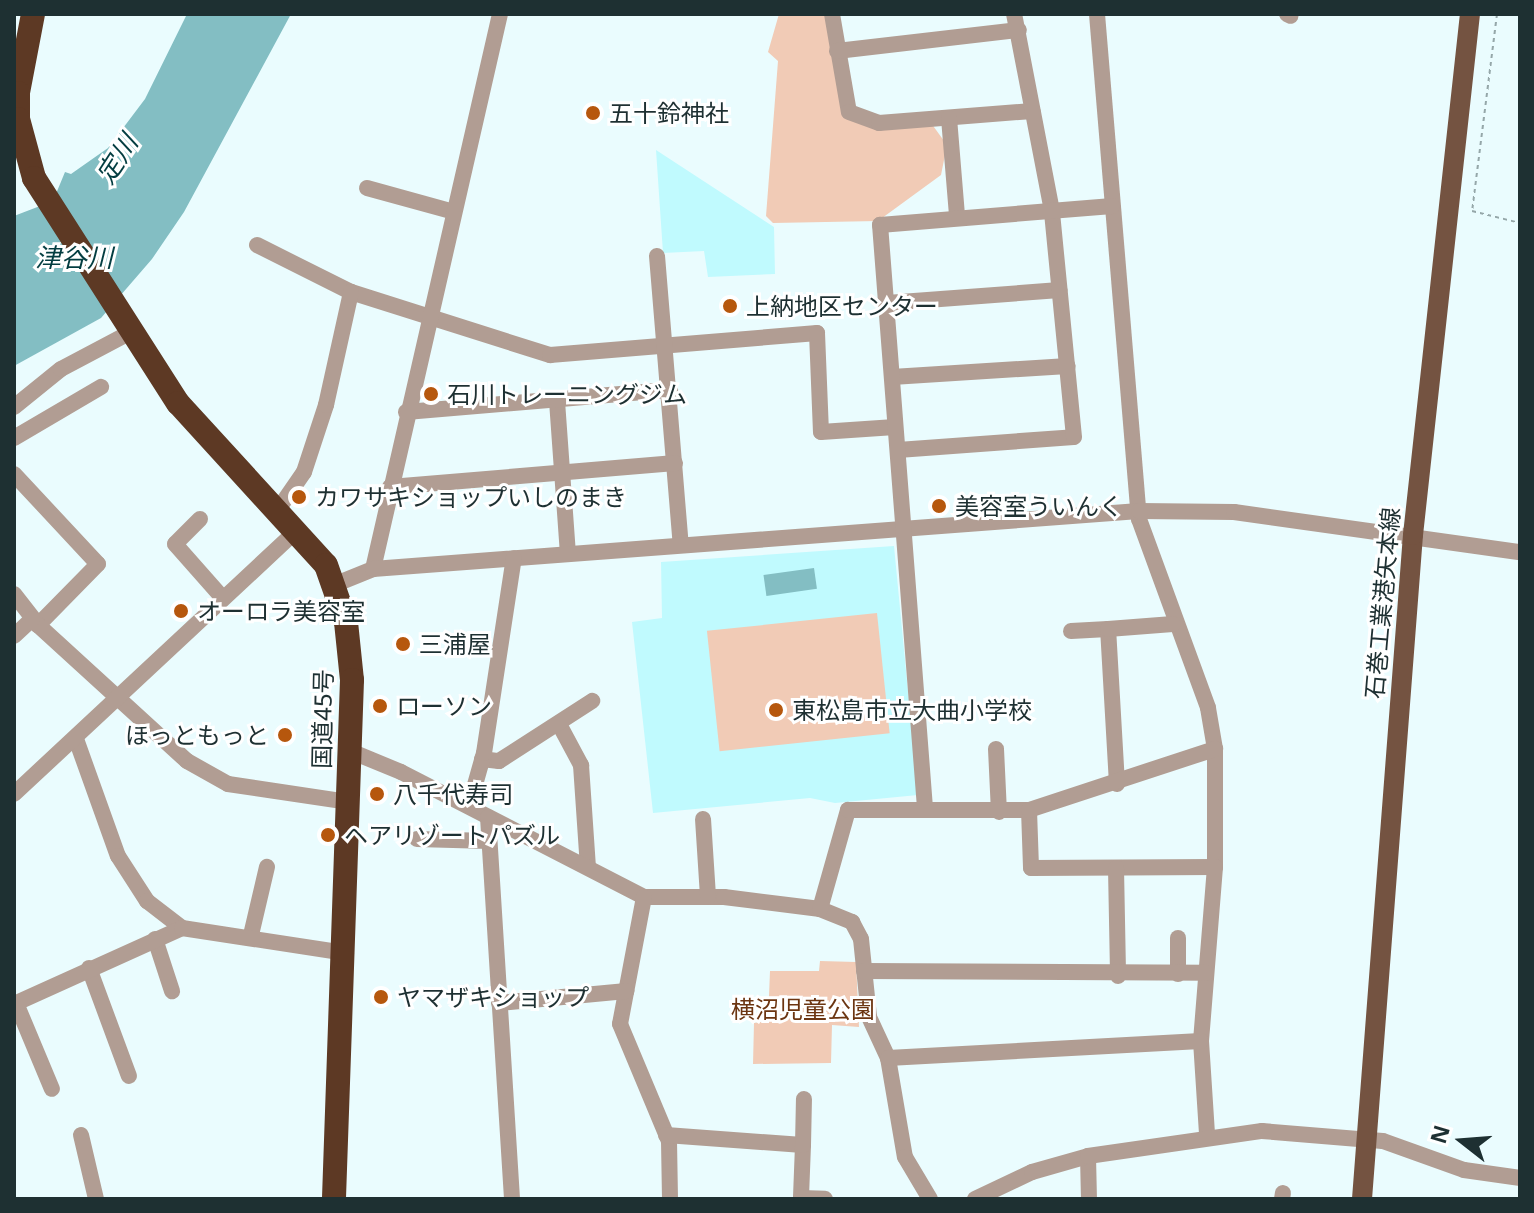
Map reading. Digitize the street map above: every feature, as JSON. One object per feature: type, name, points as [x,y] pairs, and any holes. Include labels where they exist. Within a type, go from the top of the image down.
[{"type":"highway","points":[[20,38],[33,14]]},
{"type":"highway","name":"国道45号","points":[[20,38],[18,119],[34,178],[124,326],[178,403],[296,531],[336,584],[350,643],[350,751],[346,953],[334,1199]]},
{"type":"main road","name":"石巻工業港矢本線","points":[[1362,1199],[1413,535],[1470,14]]},
{"type":"street","points":[[373,569],[427,320],[500,14]]},
{"type":"street","points":[[832,14],[849,112],[879,123],[1033,111]]},
{"type":"street","points":[[1097,14],[1139,511],[1173,624],[1208,708],[1215,749],[1215,867],[1201,1041],[1207,1135]]},
{"type":"street","points":[[837,51],[1016,22],[1052,211],[1074,437],[898,450]]},
{"type":"street","points":[[949,118],[957,216]]},
{"type":"street","points":[[367,188],[454,212]]},
{"type":"street","points":[[925,808],[906,529],[880,225],[957,216],[1112,206]]},
{"type":"street","points":[[257,245],[351,292],[427,320],[550,355],[817,333],[821,432],[895,427]]},
{"type":"street","points":[[657,256],[667,347],[681,545]]},
{"type":"street","points":[[887,303],[1060,290]]},
{"type":"street","points":[[277,511],[304,472],[351,292]]},
{"type":"street","points":[[14,407],[61,369],[124,326]]},
{"type":"street","points":[[892,377],[1068,366]]},
{"type":"street","points":[[14,438],[101,387]]},
{"type":"street","points":[[406,412],[670,390]]},
{"type":"street","points":[[557,401],[568,554]]},
{"type":"street","points":[[390,487],[675,463]]},
{"type":"street","points":[[14,474],[98,564],[35,622],[14,636]]},
{"type":"street","points":[[336,584],[373,569],[1139,511],[1234,512],[1520,552]]},
{"type":"street","points":[[200,519],[175,544],[221,596]]},
{"type":"street","points":[[14,794],[76,739],[221,596],[296,531]]},
{"type":"street","points":[[469,806],[482,759],[514,558]]},
{"type":"street","points":[[14,594],[35,622],[120,696],[187,761],[228,784],[348,802]]},
{"type":"street","points":[[1071,631],[1173,624]]},
{"type":"street","points":[[1108,629],[1117,784]]},
{"type":"street","points":[[482,759],[499,761],[592,701]]},
{"type":"street","points":[[559,724],[581,765],[588,867]]},
{"type":"street","points":[[76,739],[118,856],[147,901],[182,928]]},
{"type":"street","points":[[996,749],[999,812]]},
{"type":"street","points":[[820,909],[848,810],[1029,810],[1117,784],[1215,749]]},
{"type":"street","points":[[350,751],[469,806],[644,897],[708,897],[820,909],[852,922],[861,939],[869,1017],[888,1058],[905,1157],[930,1199]]},
{"type":"street","points":[[1029,810],[1031,868],[1215,867]]},
{"type":"street","points":[[488,817],[512,1199]]},
{"type":"street","points":[[703,819],[708,897]]},
{"type":"street","points":[[417,839],[489,841]]},
{"type":"street","points":[[251,935],[267,867]]},
{"type":"street","points":[[1116,868],[1118,976]]},
{"type":"street","points":[[644,897],[620,1024],[666,1135],[670,1199]]},
{"type":"street","points":[[52,1089],[15,1004],[89,968],[182,928],[251,935],[346,953]]},
{"type":"street","points":[[1178,938],[1178,974]]},
{"type":"street","points":[[155,939],[172,991]]},
{"type":"street","points":[[89,968],[129,1076]]},
{"type":"street","points":[[864,971],[1118,976],[1206,973]]},
{"type":"street","points":[[499,1003],[626,991]]},
{"type":"street","points":[[888,1058],[1201,1041]]},
{"type":"street","points":[[804,1099],[801,1198],[825,1199]]},
{"type":"street","points":[[981,1198],[1032,1172],[1088,1156],[1207,1135],[1262,1131],[1365,1138],[1464,1170],[1520,1178]]},
{"type":"street","points":[[81,1135],[96,1199]]},
{"type":"street","points":[[666,1135],[803,1145]]},
{"type":"street","points":[[1088,1156],[1089,1199]]},
{"type":"path","points":[[1497,14],[1472,211],[1520,223]]},
{"type":"shaded area","points":[[656,150],[774,227],[775,274],[708,277],[704,251],[663,253]]},
{"type":"shaded area","name":"東松島市立大曲小学校","points":[[894,546],[918,795],[835,803],[810,798],[653,813],[632,622],[662,618],[661,562]]},
{"type":"green space","points":[[779,14],[826,14],[844,110],[931,123],[947,145],[941,175],[878,221],[773,223],[766,216],[778,61],[768,52]]},
{"type":"green space","points":[[877,613],[890,733],[720,751],[707,631]]},
{"type":"green space","name":"横沼児童公園","points":[[820,961],[856,962],[859,1027],[832,1025],[831,1063],[753,1064],[754,1023],[768,1021],[770,971],[819,971]]},
{"type":"water","name":"津谷川","points":[[187,14],[291,14],[184,212],[152,259],[101,318],[14,366],[14,216],[53,201],[65,172],[71,174],[108,148],[145,99]]},
{"type":"water","points":[[814,568],[817,589],[766,596],[763,575]]},
{"type":"place","name":"五十鈴神社","points":[[593,113]]},
{"type":"place","name":"上納地区センター","points":[[730,306]]},
{"type":"place","name":"石川トレーニングジム","points":[[431,394]]},
{"type":"place","name":"カワサキショップいしのまき","points":[[299,497]]},
{"type":"place","name":"美容室ういんく","points":[[939,506]]},
{"type":"place","name":"オーロラ美容室","points":[[181,611]]},
{"type":"place","name":"三浦屋","points":[[403,644]]},
{"type":"place","name":"ローソン","points":[[380,706]]},
{"type":"place","name":"東松島市立大曲小学校","points":[[776,710]]},
{"type":"place","name":"ほっともっと","points":[[285,735]]},
{"type":"place","name":"八千代寿司","points":[[377,794]]},
{"type":"place","name":"ヘアリゾートパズル","points":[[328,835]]},
{"type":"place","name":"ヤマザキショップ","points":[[381,997]]},
{"type":"water label","name":"定川","points":[[117,159]]}]
